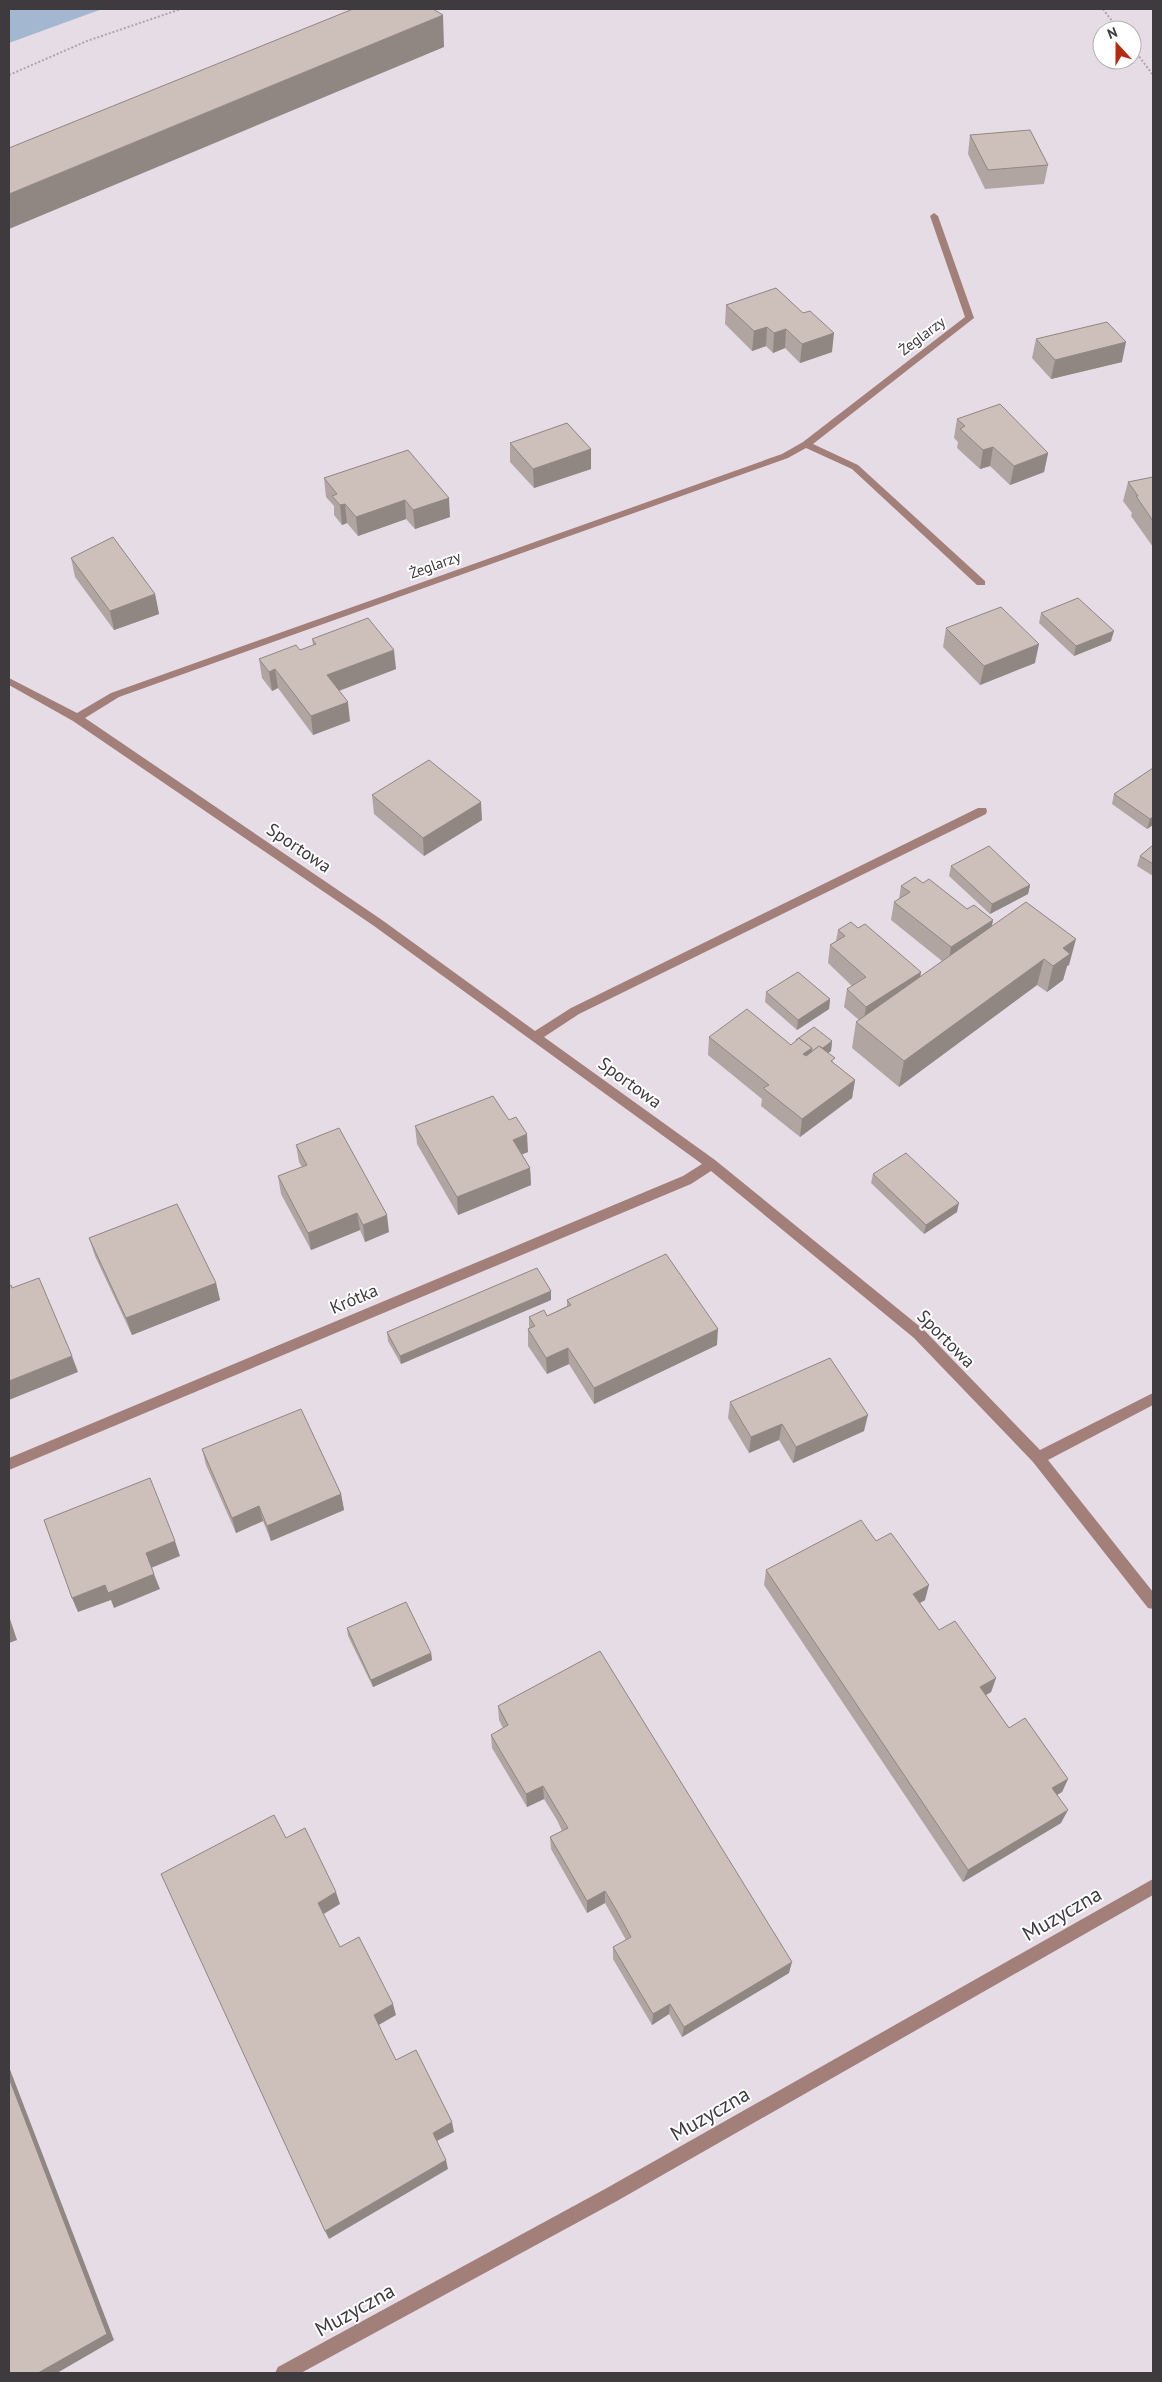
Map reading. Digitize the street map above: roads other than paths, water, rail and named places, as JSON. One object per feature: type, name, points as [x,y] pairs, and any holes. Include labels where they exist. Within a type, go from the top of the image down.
[{"type":"street","name":"Żeglarzy","points":[[77,718],[115,695],[785,456],[806,444],[970,318],[934,216]]},
{"type":"street","points":[[806,444],[855,467],[981,583]]},
{"type":"street","name":"Sportowa","points":[[9,681],[77,718],[370,918],[711,1164],[919,1334],[1038,1458],[1153,1602]]},
{"type":"street","points":[[536,1036],[575,1011],[982,811]]},
{"type":"street","name":"Krótka","points":[[9,1464],[687,1180],[711,1164]]},
{"type":"street","points":[[1038,1458],[1153,1399]]},
{"type":"street","name":"Muzyczna","points":[[284,2373],[611,2195],[1153,1887]]},
{"type":"water","points":[[9,9],[102,9],[9,43]]}]
